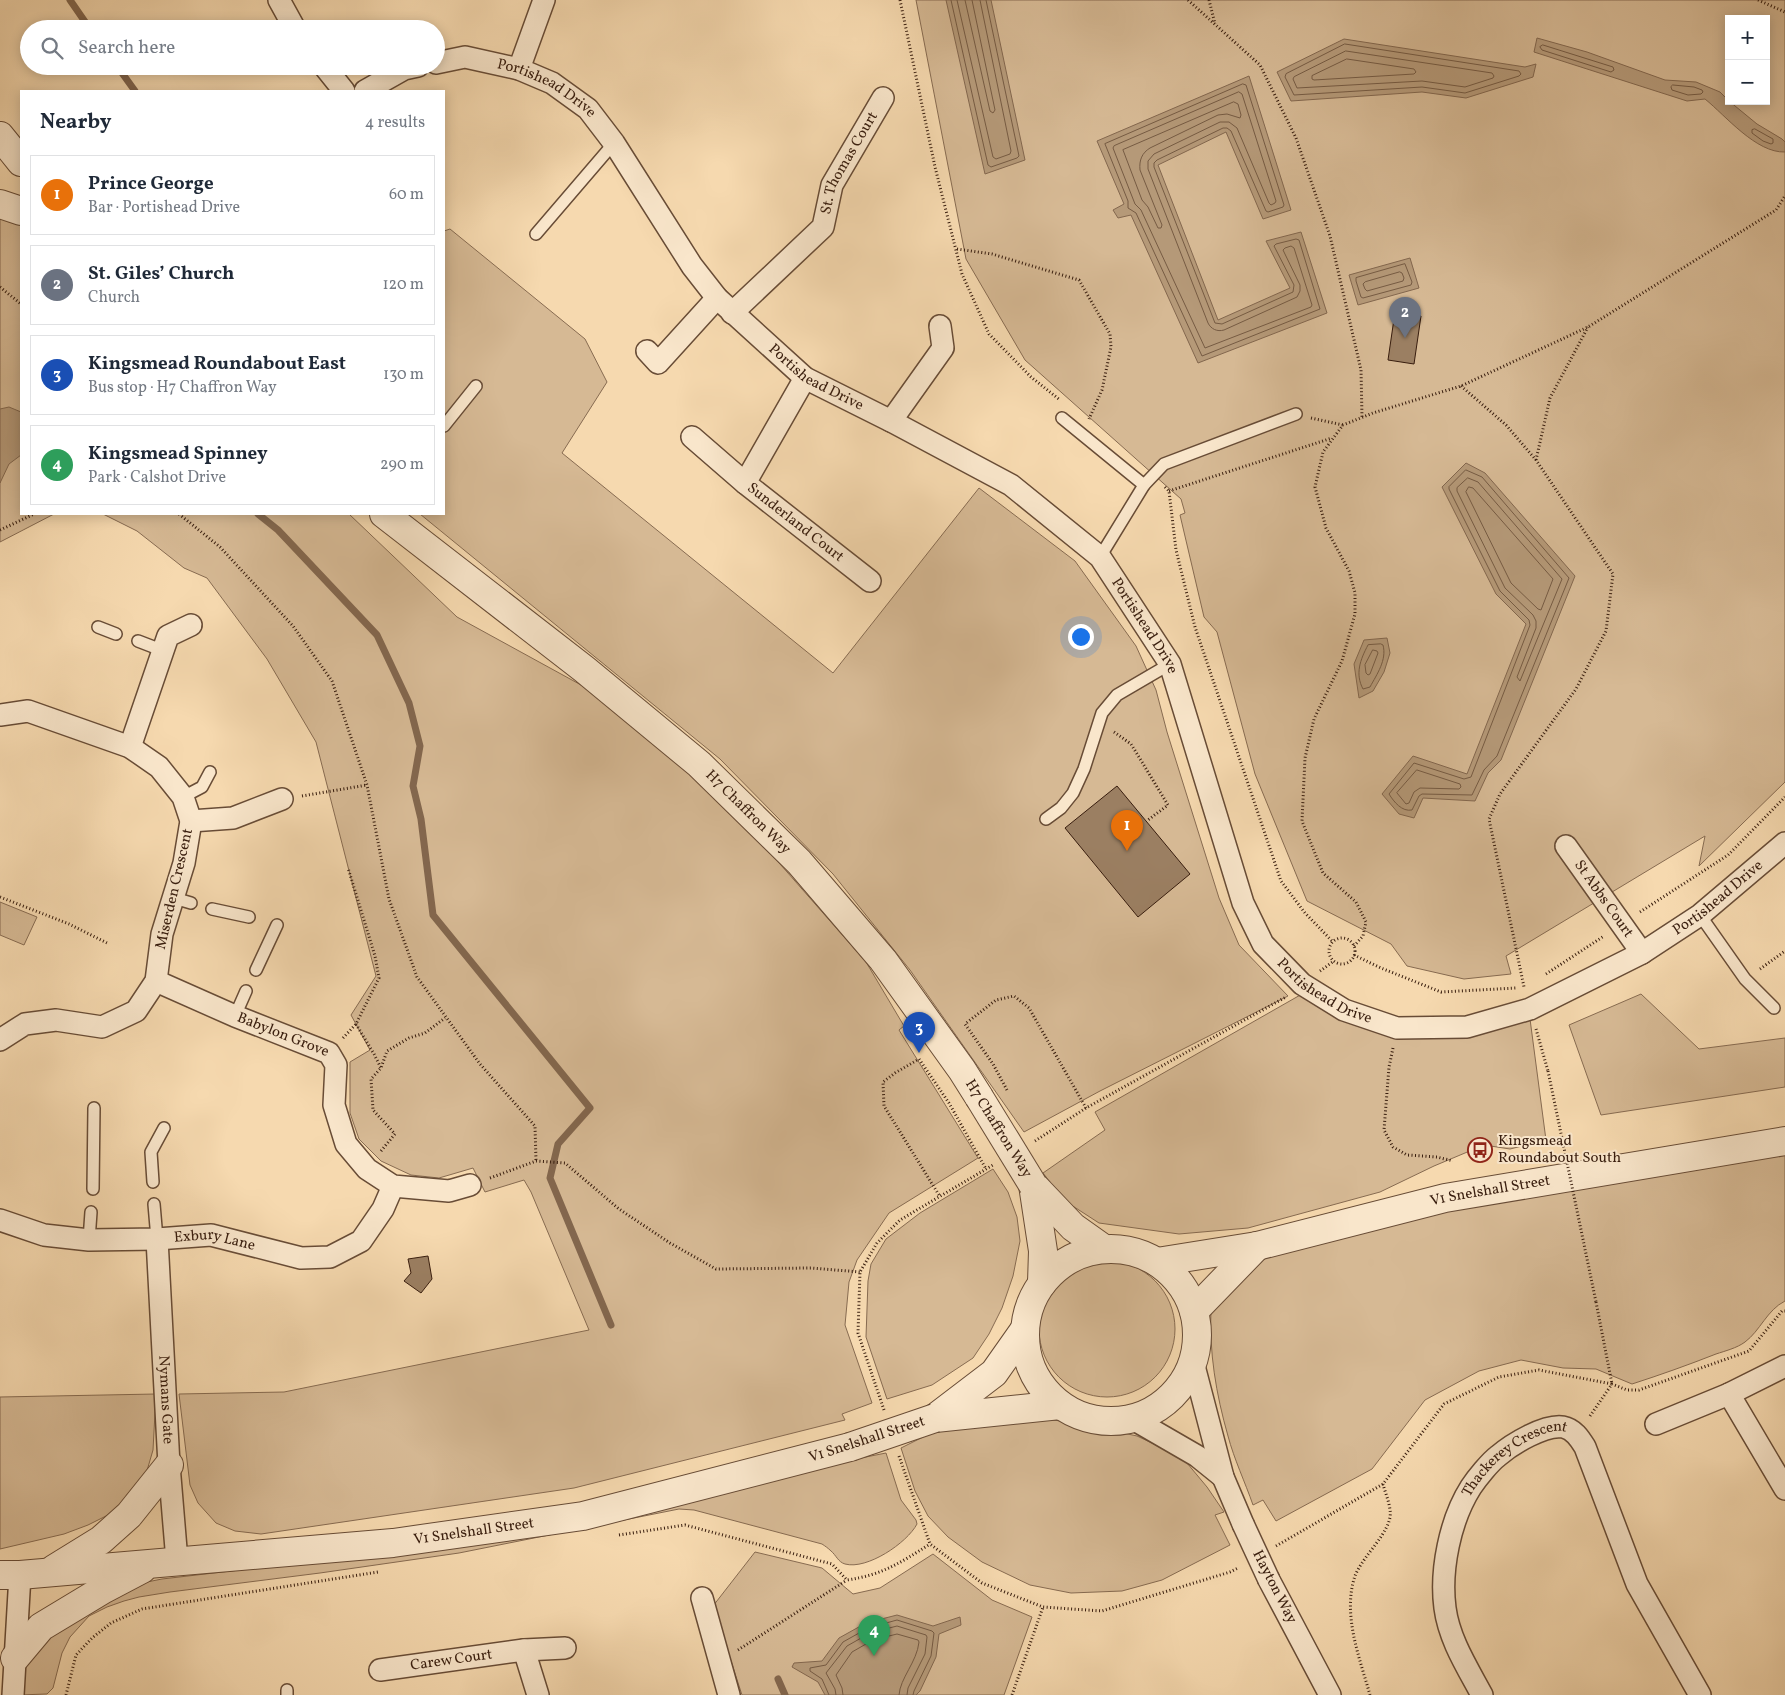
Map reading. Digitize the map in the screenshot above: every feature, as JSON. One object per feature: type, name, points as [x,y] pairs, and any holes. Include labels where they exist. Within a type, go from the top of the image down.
[{"type":"street","points":[[279,0],[290,20]]},
{"type":"street","points":[[519,69],[544,0]]},
{"type":"street","name":"Portishead Drive","points":[[445,61],[465,57],[519,69],[552,83],[588,109],[614,143],[692,266],[724,305],[766,341],[804,378],[892,421],[1011,485],[1100,557],[1170,664],[1243,903],[1264,944],[1302,984],[1344,1010],[1397,1028],[1467,1026],[1530,1008],[1642,953],[1700,915],[1785,843]]},
{"type":"street","points":[[331,75],[343,90]]},
{"type":"street","points":[[368,90],[394,75]]},
{"type":"street","name":"St. Thomas Court","points":[[647,352],[658,363],[724,305],[823,227],[832,185],[882,98]]},
{"type":"street","points":[[0,137],[20,161]]},
{"type":"street","points":[[0,204],[20,211]]},
{"type":"street","points":[[892,421],[943,348],[940,326]]},
{"type":"street","name":"Sunderland Court","points":[[804,378],[745,482],[870,581]]},
{"type":"street","points":[[692,437],[745,482]]},
{"type":"street","name":"H7 Chaffron Way","points":[[385,515],[584,669],[699,764],[799,862],[883,960],[962,1070],[1033,1185],[1073,1227],[1104,1249]]},
{"type":"street","points":[[130,747],[168,636],[191,625]]},
{"type":"street","name":"Miserden Crescent","points":[[0,715],[28,711],[130,747],[159,767],[184,797],[191,821],[184,863],[182,900],[162,934],[156,981],[136,1011],[102,1027],[56,1020],[24,1024],[0,1040]]},
{"type":"street","points":[[191,821],[233,818],[282,799]]},
{"type":"street","name":"St Abbs Court","points":[[1566,846],[1642,953]]},
{"type":"street","name":"Babylon Grove","points":[[156,981],[235,1016],[329,1053],[336,1065],[334,1105],[346,1144],[366,1169],[393,1186],[449,1191],[470,1185]]},
{"type":"street","name":"V1 Snelshall Street","points":[[1157,1262],[1257,1246],[1446,1198],[1785,1141]]},
{"type":"street","name":"H7 Chaffron Way","points":[[1033,1185],[1043,1251],[1042,1284]]},
{"type":"street","name":"Exbury Lane","points":[[0,1220],[44,1235],[90,1240],[211,1235],[301,1258],[330,1258],[361,1240],[383,1209],[393,1186]]},
{"type":"street","name":"Nymans Gate","points":[[157,1238],[169,1465],[166,1562]]},
{"type":"street","points":[[1194,1311],[1257,1246]]},
{"type":"street","points":[[1104,1249],[1132,1252],[1157,1262],[1173,1275],[1186,1292],[1194,1311],[1197,1328],[1194,1362],[1180,1387],[1159,1407],[1133,1419],[1108,1422],[1083,1417],[1060,1405],[1040,1384],[1028,1358],[1025,1329],[1030,1305],[1042,1284],[1059,1266],[1081,1254],[1104,1249]]},
{"type":"street","name":"V1 Snelshall Street","points":[[934,1418],[994,1373],[1025,1329]]},
{"type":"street","name":"Hayton Way","points":[[1194,1362],[1223,1477],[1269,1580],[1330,1695]]},
{"type":"street","points":[[1656,1424],[1729,1394],[1785,1366]]},
{"type":"street","points":[[1729,1394],[1785,1489]]},
{"type":"street","name":"V1 Snelshall Street","points":[[10,1575],[393,1543],[583,1516],[850,1447],[934,1418],[1060,1405]]},
{"type":"street","name":"Hayton Way","points":[[1133,1419],[1197,1456],[1223,1477]]},
{"type":"street","name":"Thackerey Crescent","points":[[1482,1695],[1452,1636],[1445,1608],[1444,1576],[1446,1551],[1458,1516],[1471,1487],[1498,1456],[1527,1437],[1549,1428],[1564,1427],[1577,1435],[1585,1447],[1637,1584],[1700,1695]]},
{"type":"street","points":[[48,1572],[101,1540],[129,1515],[169,1465]]},
{"type":"street","points":[[16,1658],[41,1627],[104,1589],[166,1562]]},
{"type":"street","points":[[10,1575],[16,1658],[13,1695]]},
{"type":"street","points":[[702,1598],[729,1695]]},
{"type":"street","name":"Carew Court","points":[[380,1670],[524,1650],[565,1648]]},
{"type":"street","points":[[524,1650],[538,1695]]},
{"type":"lane","points":[[536,234],[614,143]]},
{"type":"lane","points":[[445,425],[476,386]]},
{"type":"lane","points":[[1100,557],[1144,485],[1164,464],[1296,414]]},
{"type":"lane","points":[[1062,418],[1144,485]]},
{"type":"lane","points":[[98,628],[116,634]]},
{"type":"lane","points":[[138,641],[164,651]]},
{"type":"lane","points":[[1046,819],[1062,808],[1073,793],[1087,761],[1102,713],[1117,695],[1170,664]]},
{"type":"lane","points":[[184,797],[202,787],[210,772]]},
{"type":"lane","points":[[212,910],[249,917]]},
{"type":"lane","points":[[1700,915],[1745,979],[1774,1008]]},
{"type":"lane","points":[[256,970],[276,925]]},
{"type":"lane","points":[[235,1016],[246,991]]},
{"type":"lane","points":[[93,1189],[94,1108]]},
{"type":"lane","points":[[152,1182],[151,1152],[164,1128]]},
{"type":"lane","points":[[154,1204],[157,1238]]},
{"type":"lane","points":[[90,1240],[91,1212]]},
{"type":"path","points":[[1188,0],[1260,65],[1296,138],[1330,236],[1361,370],[1362,418]]},
{"type":"path","points":[[1209,0],[1216,24]]},
{"type":"path","points":[[1758,0],[1785,12]]},
{"type":"path","points":[[1296,414],[1342,425],[1461,386],[1588,328],[1776,210],[1785,196]]},
{"type":"path","points":[[957,249],[992,254],[1079,280],[1110,334],[1111,347],[1102,390],[1088,422]]},
{"type":"path","points":[[0,287],[20,303]]},
{"type":"path","points":[[1536,460],[1550,398],[1588,328]]},
{"type":"path","points":[[1461,386],[1506,425],[1536,460],[1613,574],[1606,631],[1576,689],[1500,794],[1489,820],[1524,988]]},
{"type":"path","points":[[1342,425],[1323,452],[1315,487],[1326,528],[1349,571],[1355,593],[1355,614],[1342,661],[1314,718],[1305,758],[1302,820],[1323,873],[1356,902],[1366,922],[1363,936],[1354,946]]},
{"type":"path","points":[[1169,490],[1333,438]]},
{"type":"path","points":[[0,530],[32,515]]},
{"type":"path","points":[[180,515],[220,547],[293,626],[332,681],[367,785],[389,899],[417,978],[480,1064],[535,1126],[536,1161],[565,1163],[619,1209],[670,1243],[716,1269],[811,1268],[860,1272]]},
{"type":"path","points":[[1102,713],[1114,732],[1131,744],[1168,805],[1148,820]]},
{"type":"path","points":[[282,799],[367,785]]},
{"type":"path","points":[[1540,977],[1728,855],[1785,797]]},
{"type":"path","points":[[329,1053],[356,1024],[379,978],[375,956],[348,868]]},
{"type":"path","points":[[0,897],[69,924],[107,942]]},
{"type":"path","points":[[1036,1140],[1086,1108],[1288,996],[1334,961],[1346,963],[1354,955],[1354,946],[1349,940],[1345,938],[1336,939],[1333,942],[1329,949],[1334,961]]},
{"type":"path","points":[[1745,979],[1785,951]]},
{"type":"path","points":[[1354,955],[1441,992],[1524,988],[1532,982]]},
{"type":"path","points":[[992,1064],[965,1024],[996,1000],[1014,996],[1029,1008],[1086,1108]]},
{"type":"path","points":[[366,1169],[395,1134],[373,1110],[371,1079],[381,1068],[387,1051],[409,1038],[425,1033],[445,1018]]},
{"type":"path","points":[[356,1024],[381,1068]]},
{"type":"path","points":[[1397,1028],[1389,1067],[1384,1130],[1393,1147],[1407,1155],[1438,1157],[1454,1161]]},
{"type":"path","points":[[940,1195],[884,1106],[883,1082],[919,1059],[949,1103],[986,1169]]},
{"type":"path","points":[[1548,1071],[1612,1384],[1577,1435]]},
{"type":"path","points":[[1272,1548],[1383,1484],[1444,1404],[1499,1377],[1539,1370],[1612,1384],[1627,1390],[1639,1390],[1749,1351],[1782,1311],[1785,1310]]},
{"type":"path","points":[[1370,1695],[1353,1634],[1350,1597],[1354,1577],[1364,1558],[1384,1534],[1391,1512],[1383,1484]]},
{"type":"path","points":[[616,1536],[686,1525],[832,1564],[847,1580]]},
{"type":"path","points":[[719,1662],[847,1580],[891,1569],[930,1544]]},
{"type":"path","points":[[1230,1572],[1238,1567]]},
{"type":"path","points":[[66,1695],[76,1655],[92,1638],[111,1623],[142,1608],[379,1572]]},
{"type":"path","points":[[1012,1695],[1044,1607]]},
{"type":"shaded area","points":[[916,0],[1785,0],[1785,782],[1699,866],[1705,836],[1506,956],[1511,974],[1464,979],[1407,966],[1391,944],[1307,901],[1255,774],[1217,632],[1204,617],[1180,515],[1185,513],[1181,499],[1025,360],[966,259]]},
{"type":"shaded area","points":[[0,209],[20,220],[20,515],[52,515],[0,542]]},
{"type":"shaded area","points":[[450,229],[585,339],[607,382],[562,453],[833,673],[979,488],[1075,561],[1136,646],[1156,690],[1167,732],[1219,898],[1239,945],[1288,996],[1100,1091],[1024,1132],[910,970],[833,874],[720,759],[421,515],[445,515],[445,231]]},
{"type":"shaded area","points":[[105,515],[350,515],[457,617],[592,691],[730,807],[866,962],[904,1026],[899,1030],[978,1158],[889,1213],[857,1260],[849,1282],[845,1325],[872,1403],[842,1414],[845,1420],[574,1488],[261,1534],[235,1531],[216,1523],[198,1503],[190,1485],[179,1394],[284,1392],[589,1330],[531,1192],[524,1180],[485,1192],[473,1168],[439,1178],[411,1175],[381,1161],[359,1139],[350,1113],[350,1062],[370,1050],[351,1015],[376,976],[316,742],[267,659],[207,578],[184,568],[137,531]]},
{"type":"shaded area","points":[[0,902],[37,917],[24,945],[0,935]]},
{"type":"shaded area","points":[[1302,994],[1361,1022],[1530,1019],[1546,1140],[1510,1149],[1484,1145],[1380,1192],[1248,1228],[1179,1234],[1099,1223],[1065,1201],[1043,1173],[1105,1130],[1095,1112]]},
{"type":"shaded area","points":[[1641,994],[1699,1049],[1785,1038],[1785,1087],[1601,1115],[1569,1025]]},
{"type":"shaded area","points":[[1785,1146],[1785,1301],[1768,1315],[1745,1342],[1731,1349],[1632,1384],[1596,1369],[1563,1368],[1521,1360],[1479,1371],[1425,1400],[1372,1469],[1276,1521],[1263,1500],[1253,1505],[1230,1445],[1220,1404],[1212,1357],[1211,1309],[1264,1258],[1356,1228]]},
{"type":"shaded area","points":[[993,1169],[1008,1192],[1017,1217],[1020,1241],[1013,1276],[1002,1308],[989,1334],[973,1358],[932,1385],[887,1399],[866,1337],[868,1281],[871,1264],[886,1239],[920,1213]]},
{"type":"shaded area","points":[[1107,1261],[1133,1266],[1145,1272],[1155,1281],[1164,1291],[1170,1303],[1175,1329],[1170,1355],[1164,1367],[1155,1377],[1145,1386],[1133,1392],[1107,1397],[1081,1392],[1069,1386],[1059,1377],[1050,1367],[1044,1355],[1039,1329],[1044,1303],[1050,1291],[1059,1281],[1069,1272],[1081,1266]]},
{"type":"shaded area","points":[[156,1394],[153,1450],[146,1474],[116,1511],[64,1534],[0,1549],[0,1397]]},
{"type":"shaded area","points":[[1019,1416],[1078,1423],[1137,1436],[1182,1457],[1207,1487],[1224,1512],[1215,1515],[1230,1545],[1162,1580],[1122,1591],[1071,1593],[1030,1585],[982,1562],[948,1537],[928,1516],[915,1491],[901,1448],[929,1434],[927,1425]]},
{"type":"shaded area","points":[[886,1453],[901,1500],[917,1524],[896,1547],[864,1563],[845,1564],[822,1544],[694,1510],[679,1509],[459,1553],[170,1592],[124,1601],[89,1616],[70,1637],[62,1653],[53,1688],[47,1694],[18,1695],[26,1661],[39,1641],[142,1583],[162,1579],[378,1554]]},
{"type":"shaded area","points":[[755,1552],[822,1568],[853,1594],[880,1588],[933,1554],[992,1600],[1032,1617],[1004,1695],[742,1695],[713,1606]]},
{"type":"water","points":[[946,0],[991,0],[1025,160],[985,174]]},
{"type":"water","points":[[1537,38],[1587,52],[1665,80],[1696,82],[1720,92],[1725,97],[1725,105],[1734,105],[1757,124],[1782,139],[1785,142],[1785,152],[1763,147],[1752,140],[1705,99],[1687,101],[1534,52]]},
{"type":"water","points":[[1344,39],[1525,67],[1536,64],[1533,77],[1466,98],[1422,92],[1291,101],[1277,72]]},
{"type":"water","points":[[1249,76],[1291,210],[1263,219],[1226,132],[1158,165],[1218,320],[1290,288],[1266,241],[1301,232],[1327,313],[1198,363],[1131,215],[1118,218],[1113,210],[1124,204],[1097,141]]},
{"type":"water","points":[[1410,258],[1419,288],[1358,305],[1349,275]]},
{"type":"water","points":[[9,407],[20,412],[20,456],[9,464],[0,483],[0,409]]},
{"type":"water","points":[[1466,463],[1485,473],[1575,576],[1501,760],[1488,773],[1475,801],[1423,798],[1414,818],[1399,814],[1382,794],[1413,756],[1467,774],[1526,624],[1496,594],[1442,487]]},
{"type":"water","points":[[1387,638],[1390,653],[1384,672],[1373,691],[1359,698],[1354,664],[1364,640]]},
{"type":"water","points":[[897,1615],[933,1626],[960,1617],[961,1625],[939,1634],[936,1657],[920,1691],[916,1695],[825,1695],[818,1682],[792,1667],[794,1663],[822,1661],[839,1638],[866,1623]]},
{"type":"building","points":[[1395,312],[1421,316],[1414,364],[1388,360]]},
{"type":"building","points":[[1117,786],[1190,874],[1138,917],[1065,828]]},
{"type":"building","points":[[428,1256],[432,1279],[421,1293],[404,1281],[411,1273],[408,1259]]},
{"type":"waterway","points":[[70,0],[84,20]]},
{"type":"waterway","points":[[123,75],[134,90]]},
{"type":"waterway","points":[[259,515],[278,530],[377,635],[409,703],[420,746],[413,786],[421,819],[433,915],[590,1108],[558,1144],[550,1178],[611,1325]]},
{"type":"waterway","points":[[778,1679],[785,1695]]},
{"type":"place","name":"St. Giles’ Church","points":[[1405,338]]},
{"type":"place","name":"Prince George","points":[[1127,851]]},
{"type":"place","name":"Kingsmead Roundabout East","points":[[919,1053]]},
{"type":"place","name":"Kingsmead Roundabout South","points":[[1480,1150]]},
{"type":"place","name":"Kingsmead Spinney","points":[[874,1656]]}]
